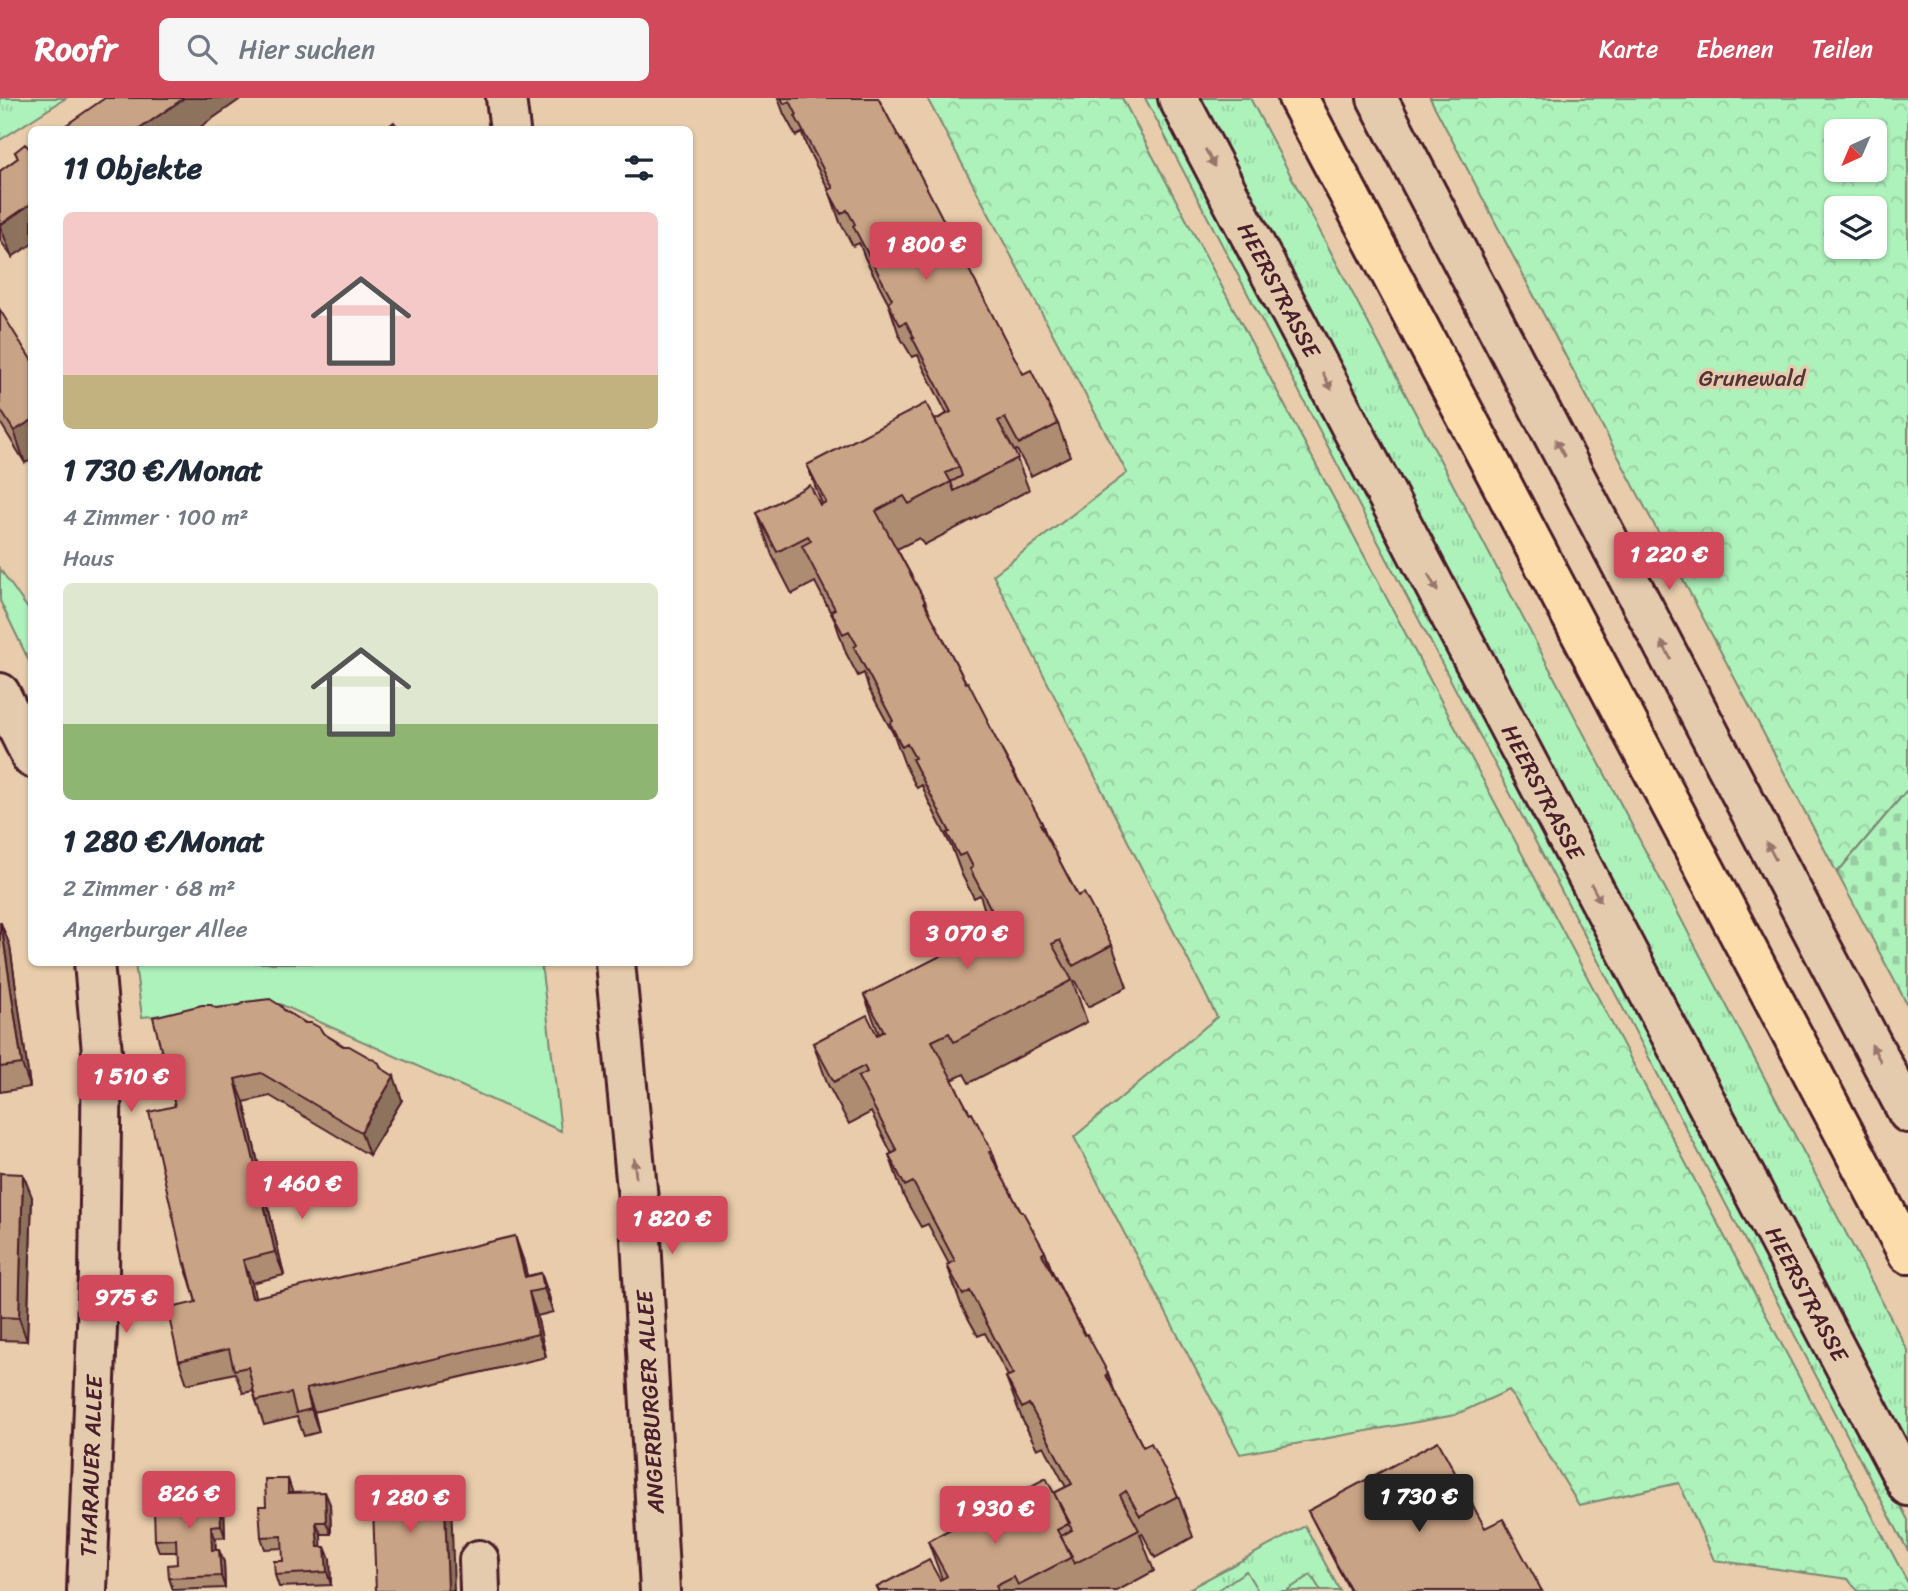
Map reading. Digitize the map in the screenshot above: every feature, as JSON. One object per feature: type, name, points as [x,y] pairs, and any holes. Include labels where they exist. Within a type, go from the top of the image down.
[{"type":"main road","points":[[1298,98],[1908,1254]]},
{"type":"street","points":[[506,98],[510,126]]},
{"type":"street","name":"HEERSTRASSE","points":[[1178,98],[1908,1486]]},
{"type":"street","points":[[1377,98],[1908,1113]]},
{"type":"street","points":[[0,692],[28,750]]},
{"type":"street","name":"THARAUER ALLEE","points":[[87,1591],[99,1274],[102,1052],[94,966]]},
{"type":"street","name":"ANGERBURGER ALLEE","points":[[615,966],[640,1220],[660,1591]]},
{"type":"green space","points":[[0,98],[66,98],[0,140]]},
{"type":"green space","points":[[927,98],[1122,98],[1908,1583],[1908,1591],[1858,1591],[1848,1579],[1714,1560],[1679,1483],[1579,1505],[1509,1390],[1455,1415],[1240,1454],[1074,1137],[1217,1017],[993,575],[1127,473]]},
{"type":"green space","points":[[1145,98],[1161,98],[1908,1520],[1908,1551]]},
{"type":"green space","points":[[1198,98],[1250,98],[1908,1351],[1908,1450]]},
{"type":"green space","name":"Grunewald","points":[[1430,98],[1908,98],[1908,789],[1837,873]]},
{"type":"green space","points":[[0,569],[28,609],[28,659],[0,601]]},
{"type":"green space","points":[[1908,789],[1908,1006],[1837,873]]},
{"type":"green space","points":[[135,966],[541,966],[561,1131],[280,1004],[142,1017]]},
{"type":"green space","points":[[1305,1526],[1340,1591],[1185,1591]]},
{"type":"green space","points":[[1246,1571],[1258,1591],[1217,1591]]},
{"type":"green space","points":[[1311,1575],[1321,1591],[1286,1591]]},
{"type":"building","points":[[105,98],[184,98],[144,126],[65,126]]},
{"type":"building","points":[[781,98],[878,98],[1023,374],[1031,370],[1058,424],[1019,444],[1005,418],[998,421],[1018,458],[954,491],[951,482],[962,476],[935,420],[951,412],[906,322],[900,325],[888,303],[892,299],[853,226],[855,224],[847,210],[841,214],[828,190],[833,188],[795,116],[797,115],[790,101],[784,104]]},
{"type":"building","points":[[25,144],[28,147],[28,206],[0,225],[0,171],[18,158],[15,152]]},
{"type":"building","points":[[0,310],[28,355],[28,422],[14,431],[0,409]]},
{"type":"building","points":[[926,403],[959,467],[946,473],[951,482],[909,504],[904,496],[876,511],[1078,896],[1084,893],[1112,945],[1073,966],[1060,940],[1052,944],[1072,980],[954,1042],[949,1033],[932,1041],[992,1151],[989,1152],[1021,1212],[1045,1252],[1042,1254],[1108,1373],[1106,1375],[1143,1447],[1151,1443],[1178,1496],[1140,1516],[1126,1491],[1120,1495],[1139,1530],[1074,1564],[1061,1536],[1072,1530],[1054,1493],[1072,1484],[1029,1404],[1022,1408],[1006,1377],[1013,1374],[970,1291],[963,1295],[947,1265],[955,1261],[913,1182],[905,1186],[889,1155],[897,1151],[858,1077],[867,1072],[864,1066],[834,1082],[813,1043],[867,1015],[877,1035],[884,1031],[864,995],[983,934],[987,943],[1004,934],[970,869],[973,867],[966,853],[959,856],[947,833],[950,832],[912,759],[915,758],[907,744],[902,747],[890,723],[893,721],[854,647],[857,645],[849,631],[843,634],[831,611],[835,609],[802,546],[811,541],[808,536],[777,552],[757,513],[810,485],[820,505],[826,502],[807,465]]},
{"type":"building","points":[[0,923],[22,1064],[0,1067]]},
{"type":"building","points":[[270,999],[305,1023],[320,1028],[343,1046],[349,1046],[379,1063],[381,1068],[394,1076],[361,1132],[261,1073],[235,1079],[275,1252],[243,1260],[252,1298],[515,1236],[525,1277],[541,1273],[544,1289],[529,1292],[538,1334],[306,1389],[311,1409],[296,1413],[291,1393],[256,1401],[248,1367],[234,1370],[229,1349],[179,1361],[167,1309],[196,1302],[186,1263],[184,1264],[149,1112],[175,1106],[153,1017],[202,1005],[216,1008]]},
{"type":"building","points":[[0,1173],[23,1174],[19,1318],[0,1317]]},
{"type":"building","points":[[1438,1441],[1485,1528],[1503,1519],[1542,1591],[1351,1591],[1308,1511]]},
{"type":"building","points":[[1046,1478],[1070,1523],[1057,1530],[1072,1557],[1018,1585],[1014,1577],[996,1586],[998,1591],[879,1591],[877,1587],[929,1560],[940,1580],[947,1576],[928,1541]]},
{"type":"building","points":[[265,1479],[288,1479],[288,1493],[325,1492],[326,1522],[316,1522],[318,1547],[325,1547],[327,1572],[275,1575],[274,1561],[283,1561],[282,1536],[261,1537],[259,1506],[266,1506]]},
{"type":"building","points":[[444,1479],[448,1591],[376,1591],[372,1481]]},
{"type":"building","points":[[182,1482],[182,1497],[219,1495],[221,1525],[211,1526],[212,1550],[219,1550],[221,1576],[169,1578],[168,1565],[177,1564],[176,1539],[155,1540],[154,1509],[160,1509],[159,1483]]}]
